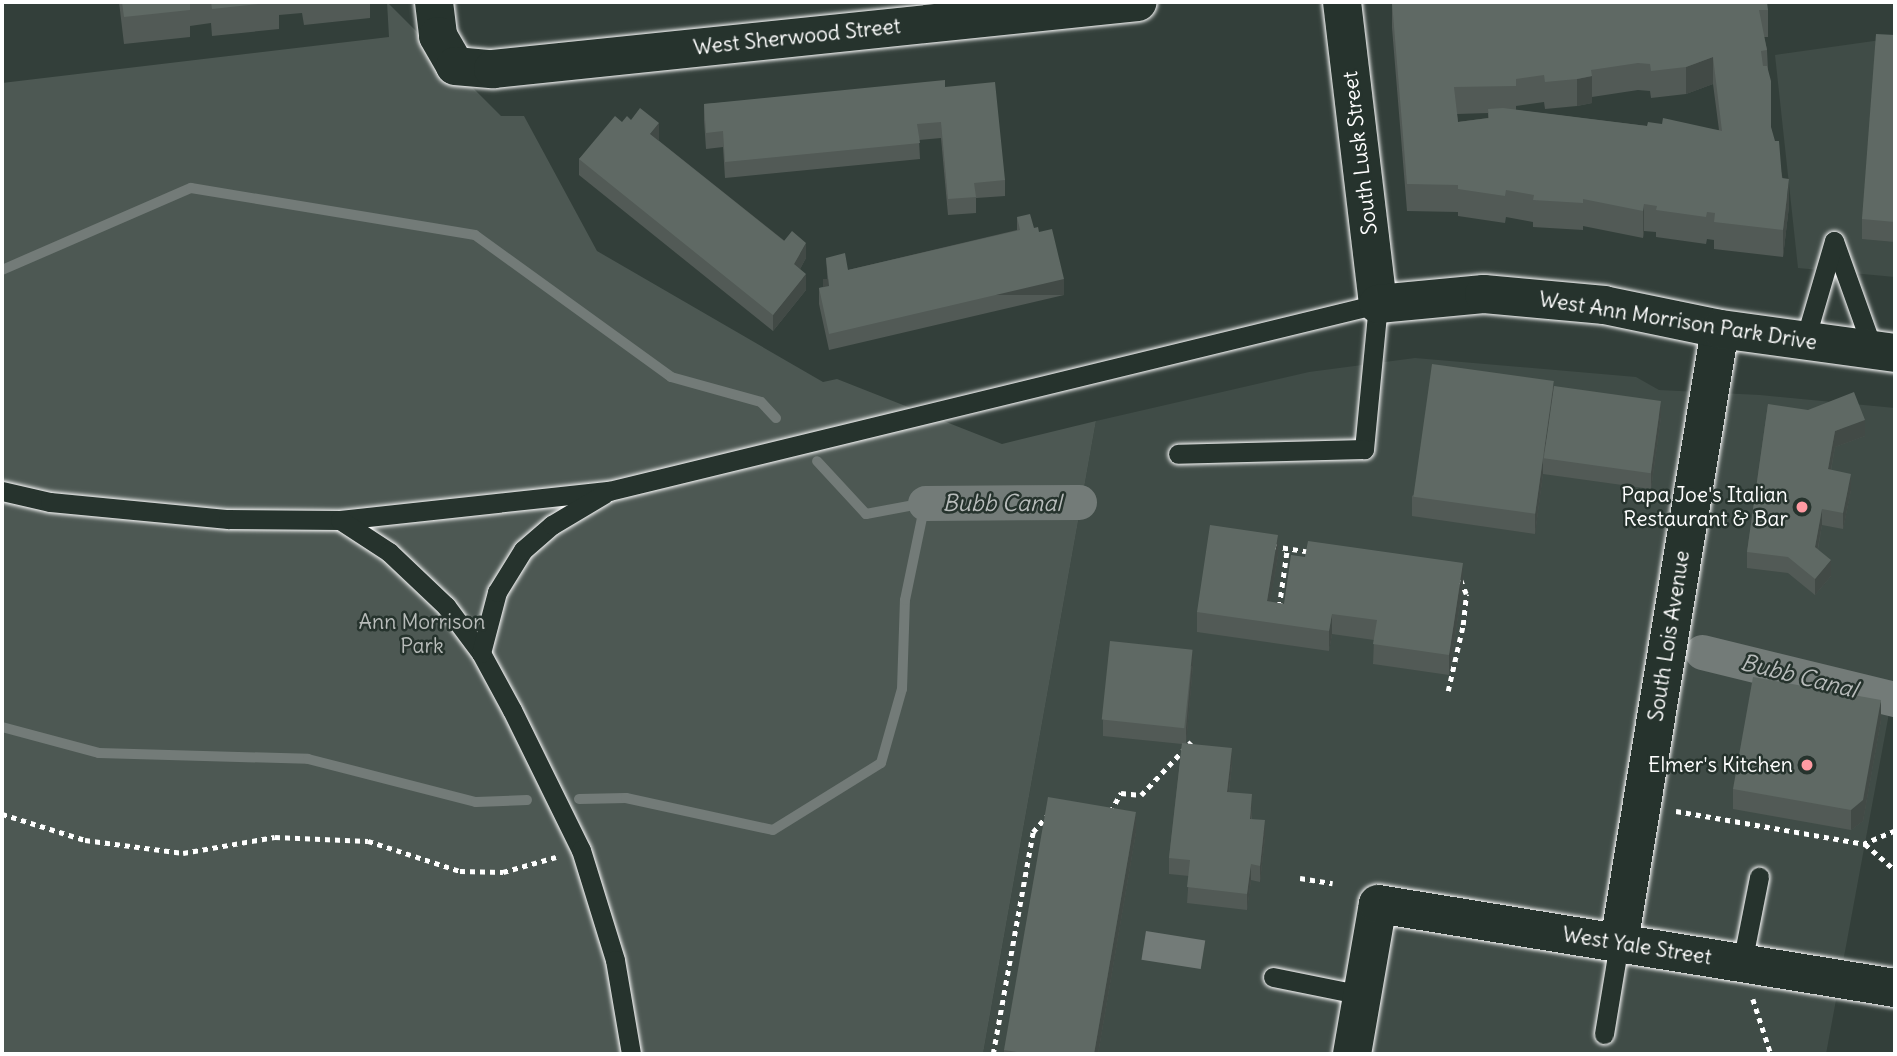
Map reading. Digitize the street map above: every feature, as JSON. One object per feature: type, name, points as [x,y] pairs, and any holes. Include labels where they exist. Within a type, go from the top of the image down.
[{"type":"street","name":"West Sherwood Street","points":[[434,2],[438,36],[455,66],[492,69],[876,15],[1139,2]]},
{"type":"street","name":"South Lusk Street","points":[[1342,2],[1378,304]]},
{"type":"street","name":"West Ann Morrison Park Drive","points":[[1378,304],[1484,294],[1604,305],[1720,328],[1884,352]]},
{"type":"street","name":"South Lois Avenue","points":[[1619,943],[1720,328]]},
{"type":"street","name":"West Yale Street","points":[[1362,995],[1378,904],[1619,943],[1748,979],[1895,988]]},
{"type":"street","points":[[1352,1054],[1362,995]]},
{"type":"lane","points":[[1805,341],[1835,241],[1884,352]]},
{"type":"lane","points":[[2,491],[50,502],[228,519],[340,520],[609,491],[1378,304],[1364,449],[1178,454]]},
{"type":"lane","points":[[481,653],[497,592],[523,550],[552,525],[609,491]]},
{"type":"lane","points":[[340,520],[389,552],[446,606],[481,653],[581,850],[615,960],[631,1054]]},
{"type":"lane","points":[[1748,979],[1759,877]]},
{"type":"lane","points":[[1604,1034],[1619,943]]},
{"type":"lane","points":[[1273,977],[1362,995]]},
{"type":"path","points":[[1263,545],[1312,553]]},
{"type":"path","points":[[1278,610],[1287,549]]},
{"type":"path","points":[[1448,691],[1466,594],[1460,577],[1449,573]]},
{"type":"path","points":[[1100,816],[1107,818],[1121,793],[1141,795],[1192,742]]},
{"type":"path","points":[[1667,810],[1865,844],[1895,870]]},
{"type":"path","points":[[993,1054],[1033,832],[1053,812]]},
{"type":"path","points":[[2,814],[85,839],[183,853],[275,836],[368,841],[460,871],[503,872],[581,850]]},
{"type":"path","points":[[1865,844],[1895,831]]},
{"type":"path","points":[[1300,878],[1333,883]]},
{"type":"path","points":[[1748,979],[1755,1014],[1771,1054]]},
{"type":"shaded area","points":[[1895,38],[1895,277],[1798,268],[1775,55]]},
{"type":"shaded area","points":[[1415,358],[1636,377],[1659,390],[1760,395],[1895,408],[1895,681],[1826,1054],[983,1054],[1096,421],[1309,372]]},
{"type":"shaded area","points":[[1146,931],[1205,940],[1201,969],[1141,960]]},
{"type":"green space","name":"Ann Morrison Park","points":[[387,2],[501,116],[524,116],[597,251],[823,382],[837,379],[1002,444],[1096,421],[983,1054],[2,1054],[2,83],[389,37]]},
{"type":"building","points":[[122,2],[190,2],[190,10],[124,17]]},
{"type":"building","points":[[211,2],[278,2],[212,9]]},
{"type":"building","points":[[1392,2],[1767,2],[1768,10],[1759,10],[1767,50],[1761,51],[1763,66],[1767,66],[1771,81],[1771,127],[1775,141],[1779,141],[1782,178],[1789,179],[1783,230],[1714,222],[1715,213],[1707,212],[1706,217],[1656,210],[1657,206],[1644,204],[1643,211],[1583,199],[1583,203],[1533,200],[1534,195],[1506,190],[1505,196],[1458,189],[1458,185],[1407,184]],"holes":[[[1713,57],[1722,131],[1663,118],[1662,124],[1648,122],[1647,126],[1503,108],[1488,109],[1489,118],[1458,122],[1454,87],[1516,86],[1516,79],[1544,75],[1545,82],[1577,79],[1592,76],[1591,70],[1638,63],[1650,64],[1651,71],[1686,67]]]},
{"type":"building","points":[[1876,34],[1895,35],[1895,222],[1862,219]]},
{"type":"building","points":[[945,80],[945,87],[995,82],[1005,180],[974,183],[976,197],[948,199],[941,122],[917,124],[920,143],[725,162],[723,131],[706,133],[704,104]]},
{"type":"building","points":[[640,108],[659,123],[650,134],[784,241],[792,231],[806,243],[794,264],[806,274],[773,315],[579,159],[615,116],[622,122],[627,116],[631,120]]},
{"type":"building","points":[[1030,214],[1034,228],[1038,227],[1039,232],[1052,229],[1064,279],[829,334],[819,288],[829,286],[826,258],[845,253],[848,270],[1020,230],[1017,217]]},
{"type":"building","points":[[1432,364],[1554,381],[1535,514],[1413,497]]},
{"type":"building","points":[[1554,386],[1661,401],[1651,473],[1544,458]]},
{"type":"building","name":"Papa Joe's Italian Restaurant & Bar","points":[[1854,392],[1865,420],[1835,431],[1828,469],[1851,474],[1843,513],[1822,509],[1815,547],[1831,560],[1815,579],[1788,557],[1747,552],[1768,404],[1808,410]]},
{"type":"building","points":[[1210,525],[1278,535],[1267,601],[1284,604],[1291,555],[1305,557],[1308,541],[1463,563],[1449,655],[1373,644],[1377,620],[1332,614],[1329,631],[1197,612]]},
{"type":"building","points":[[1110,641],[1193,650],[1184,728],[1102,720]]},
{"type":"building","name":"Elmer's Kitchen","points":[[1753,677],[1881,700],[1863,800],[1851,810],[1733,789]]},
{"type":"building","points":[[1182,743],[1232,748],[1227,792],[1252,794],[1250,819],[1265,820],[1260,866],[1251,864],[1247,894],[1187,887],[1190,860],[1169,858]]},
{"type":"building","points":[[1048,797],[1136,812],[1094,1054],[1030,1054],[1004,1050]]},
{"type":"waterway","points":[[2,270],[191,188],[475,235],[671,377],[761,402],[776,418]]},
{"type":"waterway","points":[[579,799],[626,798],[773,830],[881,763],[902,689],[905,600],[925,503],[866,514],[817,461]]},
{"type":"waterway","name":"Bubb Canal","points":[[925,503],[1079,502]]},
{"type":"waterway","name":"Bubb Canal","points":[[1702,652],[1895,699]]},
{"type":"waterway","points":[[2,727],[99,753],[308,759],[476,802],[527,800]]},
{"type":"place","name":"Papa Joe's Italian Restaurant & Bar","points":[[1802,507]]},
{"type":"place","name":"Elmer's Kitchen","points":[[1807,765]]}]
